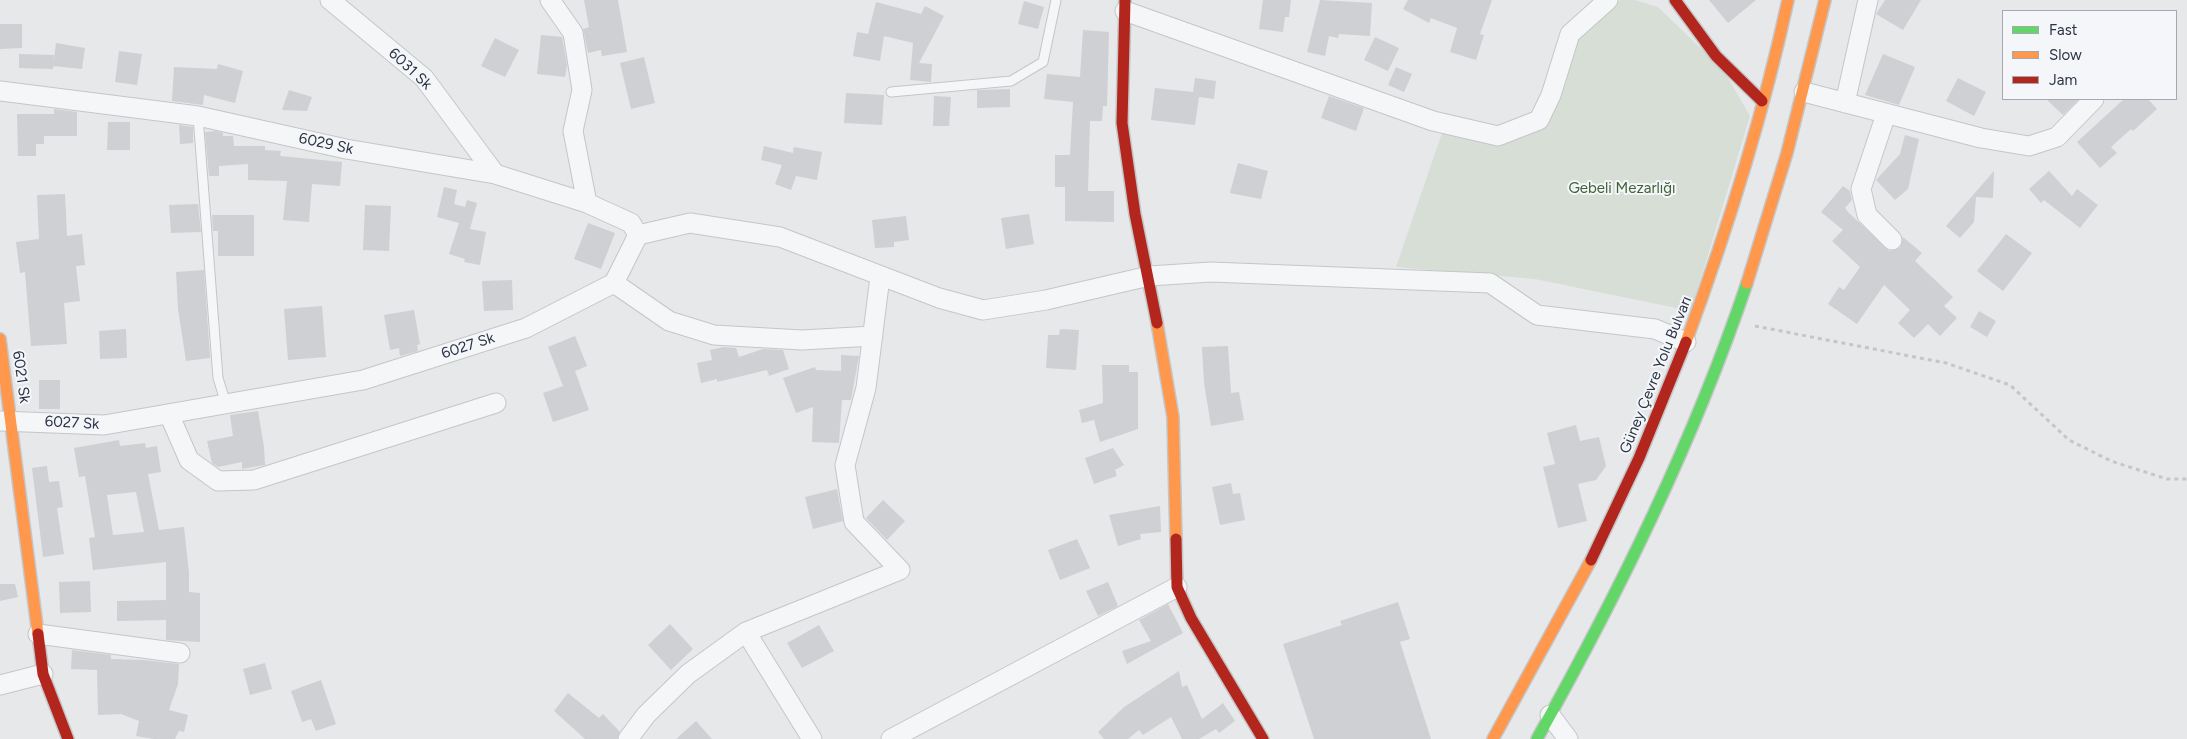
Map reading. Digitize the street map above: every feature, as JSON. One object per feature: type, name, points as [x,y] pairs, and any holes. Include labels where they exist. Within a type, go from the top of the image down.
[{"type":"main road","points":[[1675,0],[1716,56],[1762,101]]},
{"type":"main road","name":"Güney Çevre Yolu Bulvarı","points":[[1493,739],[1582,578],[1618,505],[1686,342],[1708,284],[1737,196],[1788,0]]},
{"type":"main road","points":[[1537,739],[1612,601],[1678,462],[1704,402],[1760,246],[1804,92],[1825,0]]},
{"type":"main road","points":[[1125,6],[1122,123],[1135,214],[1149,276],[1173,417],[1177,587],[1191,618],[1262,739]]},
{"type":"main road","name":"6021 Sk","points":[[0,338],[6,420],[43,674],[68,739]]},
{"type":"street","name":"6031 Sk","points":[[330,0],[424,78],[495,174]]},
{"type":"street","points":[[550,0],[573,33],[582,90],[573,131],[587,203]]},
{"type":"street","points":[[1125,6],[1433,121],[1498,136],[1539,120],[1551,95],[1570,34],[1608,0]]},
{"type":"street","points":[[1845,102],[1868,0]]},
{"type":"street","name":"6029 Sk","points":[[0,91],[198,116],[346,149],[495,174],[587,203],[631,223],[638,235]]},
{"type":"street","points":[[1804,92],[1981,138],[2029,146],[2057,136],[2093,100]]},
{"type":"street","points":[[1886,114],[1861,189],[1867,215],[1892,240]]},
{"type":"street","points":[[873,336],[802,340],[714,335],[669,321],[614,283],[638,235],[690,223],[780,238],[939,298],[983,310],[1046,300],[1149,276],[1211,272],[1490,283],[1537,315],[1655,329],[1686,342]]},
{"type":"street","points":[[628,739],[646,714],[688,674],[746,632],[900,570],[854,522],[844,465],[866,388],[880,277]]},
{"type":"street","name":"6027 Sk","points":[[6,420],[104,425],[363,380],[526,328],[614,283]]},
{"type":"street","points":[[169,414],[189,460],[218,481],[254,480],[496,404]]},
{"type":"street","points":[[891,739],[1177,587]]},
{"type":"street","points":[[746,632],[812,739]]},
{"type":"street","points":[[38,634],[180,653]]},
{"type":"street","points":[[0,685],[43,674]]},
{"type":"street","points":[[1550,715],[1568,739]]},
{"type":"lane","points":[[892,92],[1011,81],[1043,62],[1056,0]]},
{"type":"lane","points":[[198,116],[218,378],[226,404]]},
{"type":"path","points":[[1733,322],[1946,362],[2010,385],[2069,440],[2111,461],[2167,479],[2187,479]]},
{"type":"green space","name":"Gebeli Mezarlığı","points":[[1622,0],[1635,0],[1658,7],[1724,71],[1750,116],[1691,311],[1535,279],[1396,267],[1442,133],[1485,140],[1511,138],[1531,133],[1545,120],[1545,99],[1597,5]]},
{"type":"building","points":[[584,0],[618,0],[627,52],[602,56],[601,50],[588,53],[583,29],[589,27]]},
{"type":"building","points":[[1263,0],[1291,0],[1289,17],[1285,17],[1283,32],[1259,29]]},
{"type":"building","points":[[1320,0],[1372,3],[1370,36],[1339,34],[1338,38],[1329,36],[1325,56],[1307,52]]},
{"type":"building","points":[[1408,0],[1492,0],[1480,34],[1484,35],[1476,60],[1450,52],[1457,28],[1431,18],[1429,23],[1403,9]]},
{"type":"building","points":[[1709,0],[1756,0],[1728,23]]},
{"type":"building","points":[[1885,0],[1921,0],[1903,30],[1876,14]]},
{"type":"building","points":[[1024,1],[1044,7],[1038,29],[1018,24]]},
{"type":"building","points":[[876,2],[921,14],[925,6],[944,16],[919,63],[932,64],[931,82],[910,80],[913,43],[884,36],[880,61],[853,56],[857,32],[868,34]]},
{"type":"building","points":[[0,24],[22,24],[22,48],[0,49]]},
{"type":"building","points":[[1083,30],[1109,32],[1107,106],[1103,106],[1102,121],[1090,121],[1088,191],[1114,191],[1114,222],[1065,221],[1065,187],[1055,187],[1055,155],[1070,155],[1073,102],[1044,99],[1047,74],[1080,77]]},
{"type":"building","points":[[541,35],[562,37],[567,65],[565,77],[537,74]]},
{"type":"building","points":[[1375,37],[1399,48],[1388,71],[1364,60]]},
{"type":"building","points":[[495,38],[519,50],[505,77],[481,66]]},
{"type":"building","points":[[56,43],[85,48],[82,69],[53,66]]},
{"type":"building","points":[[119,51],[142,54],[137,85],[115,82]]},
{"type":"building","points":[[19,54],[54,55],[53,69],[19,68]]},
{"type":"building","points":[[1883,54],[1915,67],[1899,105],[1865,95]]},
{"type":"building","points":[[644,57],[655,103],[631,109],[620,63]]},
{"type":"building","points":[[218,64],[243,71],[235,103],[204,95],[203,105],[172,101],[174,67],[217,69]]},
{"type":"building","points":[[1396,67],[1412,74],[1404,92],[1388,85]]},
{"type":"building","points":[[1195,78],[1216,81],[1214,99],[1199,97],[1195,125],[1151,120],[1155,88],[1193,92]]},
{"type":"building","points":[[1958,78],[1986,92],[1974,116],[1946,101]]},
{"type":"building","points":[[1010,89],[1010,107],[977,108],[977,90]]},
{"type":"building","points":[[289,90],[312,97],[307,111],[282,110]]},
{"type":"building","points":[[846,93],[884,95],[882,125],[844,123]]},
{"type":"building","points":[[934,96],[951,97],[949,126],[933,126]]},
{"type":"building","points":[[1329,96],[1364,108],[1356,131],[1321,118]]},
{"type":"building","points":[[2047,100],[2078,100],[2063,115]]},
{"type":"building","points":[[2123,100],[2149,100],[2157,109],[2133,131],[2131,129],[2111,147],[2117,153],[2100,168],[2077,142]]},
{"type":"building","points":[[54,109],[77,112],[77,136],[44,136],[44,144],[36,144],[36,156],[18,156],[17,114],[54,114]]},
{"type":"building","points":[[108,122],[130,122],[130,150],[107,150]]},
{"type":"building","points":[[179,125],[193,127],[193,143],[180,144]]},
{"type":"building","points":[[216,131],[223,133],[223,136],[233,136],[234,146],[265,146],[265,150],[281,151],[280,156],[342,162],[340,186],[312,184],[309,222],[283,220],[287,181],[248,180],[248,164],[219,166],[219,176],[209,176],[205,132]]},
{"type":"building","points":[[1905,135],[1919,139],[1908,189],[1895,200],[1876,180],[1900,154]]},
{"type":"building","points":[[764,146],[793,153],[794,147],[822,152],[817,180],[796,176],[791,190],[775,184],[782,165],[761,160]]},
{"type":"building","points":[[1238,163],[1268,171],[1261,199],[1230,193]]},
{"type":"building","points":[[1994,171],[1993,198],[1976,197],[1974,222],[1960,238],[1946,226]]},
{"type":"building","points":[[2049,171],[2072,196],[2077,189],[2098,205],[2080,228],[2044,200],[2041,203],[2029,189]]},
{"type":"building","points":[[1843,186],[1850,191],[1852,200],[1845,208],[1848,212],[1889,251],[1900,248],[1903,237],[1922,253],[1915,261],[1953,297],[1944,306],[1957,318],[1940,336],[1928,324],[1914,338],[1898,323],[1910,310],[1884,285],[1857,324],[1828,304],[1839,287],[1844,290],[1860,267],[1832,241],[1843,230],[1821,212]]},
{"type":"building","points":[[444,187],[457,190],[454,204],[465,207],[467,200],[477,203],[470,229],[486,232],[480,265],[464,262],[465,259],[449,254],[459,223],[437,217]]},
{"type":"building","points":[[65,194],[67,236],[82,234],[85,265],[76,266],[80,301],[64,303],[67,344],[31,346],[25,272],[20,273],[16,242],[39,239],[37,195]]},
{"type":"building","points":[[198,204],[201,232],[171,233],[169,205]]},
{"type":"building","points":[[365,205],[391,206],[389,251],[363,250]]},
{"type":"building","points":[[1029,214],[1034,244],[1006,249],[1001,218]]},
{"type":"building","points":[[212,215],[254,215],[254,256],[218,256],[218,231],[213,231]]},
{"type":"building","points":[[906,216],[909,240],[894,242],[894,247],[875,248],[872,220]]},
{"type":"building","points":[[588,223],[615,233],[601,269],[574,259]]},
{"type":"building","points":[[2006,234],[2032,253],[2003,291],[1977,271]]},
{"type":"building","points":[[204,270],[210,358],[186,361],[178,309],[176,272]]},
{"type":"building","points":[[512,280],[513,310],[484,311],[482,281]]},
{"type":"building","points":[[322,306],[326,357],[288,360],[284,309]]},
{"type":"building","points":[[414,310],[420,344],[417,345],[418,351],[400,356],[399,348],[390,350],[384,315]]},
{"type":"building","points":[[1979,311],[1996,321],[1987,337],[1970,327]]},
{"type":"building","points":[[126,329],[127,358],[100,359],[99,331]]},
{"type":"building","points":[[1060,329],[1079,330],[1076,370],[1046,368],[1048,335],[1059,335]]},
{"type":"building","points":[[575,336],[587,366],[575,371],[589,410],[553,422],[543,393],[563,386],[548,347]]},
{"type":"building","points":[[1228,346],[1231,393],[1239,392],[1244,420],[1211,426],[1204,383],[1202,347]]},
{"type":"building","points":[[723,347],[736,348],[739,357],[763,349],[783,350],[789,369],[769,376],[767,370],[717,382],[717,379],[701,383],[697,363],[712,360],[710,350]]},
{"type":"building","points":[[841,355],[859,356],[851,400],[842,400],[839,443],[812,442],[813,407],[796,413],[783,378],[815,367],[816,370],[841,371]]},
{"type":"building","points":[[1102,365],[1129,365],[1129,372],[1138,372],[1138,429],[1100,442],[1094,420],[1082,423],[1079,410],[1103,403]]},
{"type":"building","points":[[39,380],[60,380],[60,409],[39,409]]},
{"type":"building","points":[[258,411],[265,465],[242,469],[242,462],[218,467],[212,463],[207,441],[233,436],[230,415]]},
{"type":"building","points":[[1576,425],[1580,441],[1599,437],[1606,466],[1596,480],[1578,484],[1587,521],[1558,528],[1543,467],[1555,464],[1547,433]]},
{"type":"building","points":[[119,440],[120,446],[145,443],[146,448],[157,446],[161,472],[148,474],[159,530],[184,527],[189,592],[200,593],[200,642],[166,640],[166,620],[117,621],[117,601],[166,600],[166,562],[93,570],[89,538],[95,537],[85,476],[79,477],[74,448]],"holes":[[[136,492],[144,532],[113,535],[107,495]]]},
{"type":"building","points":[[1113,448],[1124,465],[1115,470],[1117,476],[1094,484],[1085,458]]},
{"type":"building","points":[[47,466],[49,482],[59,481],[63,507],[57,508],[64,554],[43,557],[32,468]]},
{"type":"building","points":[[1231,483],[1233,494],[1240,493],[1245,520],[1220,525],[1212,487]]},
{"type":"building","points":[[837,489],[843,521],[813,529],[805,497]]},
{"type":"building","points":[[883,500],[905,521],[887,540],[866,518]]},
{"type":"building","points":[[1160,506],[1161,532],[1140,534],[1141,539],[1118,546],[1109,515]]},
{"type":"building","points":[[1077,539],[1090,568],[1060,580],[1048,550]]},
{"type":"building","points":[[90,581],[91,612],[60,613],[59,582]]},
{"type":"building","points":[[1108,582],[1118,606],[1098,616],[1086,591]]},
{"type":"building","points":[[0,584],[15,584],[18,597],[0,601]]},
{"type":"building","points":[[1398,602],[1410,639],[1400,642],[1431,739],[1314,739],[1283,644],[1342,625],[1340,621]]},
{"type":"building","points":[[1168,604],[1183,633],[1127,664],[1122,651],[1151,641],[1139,620]]},
{"type":"building","points":[[670,624],[693,649],[671,670],[648,645]]},
{"type":"building","points":[[819,625],[834,651],[802,668],[787,643]]},
{"type":"building","points":[[72,650],[111,655],[111,659],[179,664],[178,684],[169,710],[188,715],[184,732],[179,731],[175,739],[154,739],[136,736],[139,721],[121,714],[98,715],[97,670],[71,669]]},
{"type":"building","points":[[265,663],[272,689],[250,695],[243,669]]},
{"type":"building","points":[[1179,671],[1182,687],[1187,685],[1202,719],[1223,703],[1235,721],[1219,733],[1216,729],[1199,739],[1182,739],[1171,717],[1143,735],[1139,730],[1128,739],[1104,739],[1098,732],[1124,707]]},
{"type":"building","points":[[321,680],[336,724],[316,731],[311,719],[302,722],[291,691]]},
{"type":"building","points":[[568,693],[599,718],[603,714],[620,732],[617,739],[585,739],[554,711]]},
{"type":"building","points":[[696,721],[712,739],[676,739]]},
{"type":"traffic: fast","points":[[1537,739],[1597,628],[1653,516],[1703,401],[1747,283]]},
{"type":"traffic: slow","points":[[1686,342],[1716,258],[1756,130],[1788,0]]},
{"type":"traffic: slow","points":[[1747,283],[1787,153],[1825,0]]},
{"type":"traffic: slow","points":[[1157,323],[1173,417],[1176,539]]},
{"type":"traffic: slow","points":[[0,339],[38,634]]},
{"type":"traffic: slow","points":[[1493,739],[1591,560]]},
{"type":"traffic: jam","points":[[1125,0],[1122,123],[1135,214],[1157,323]]},
{"type":"traffic: jam","points":[[1675,0],[1716,56],[1762,101]]},
{"type":"traffic: jam","points":[[1591,560],[1639,458],[1686,342]]},
{"type":"traffic: jam","points":[[1176,539],[1177,587],[1191,618],[1263,739]]},
{"type":"traffic: jam","points":[[38,634],[43,674],[68,739]]}]
